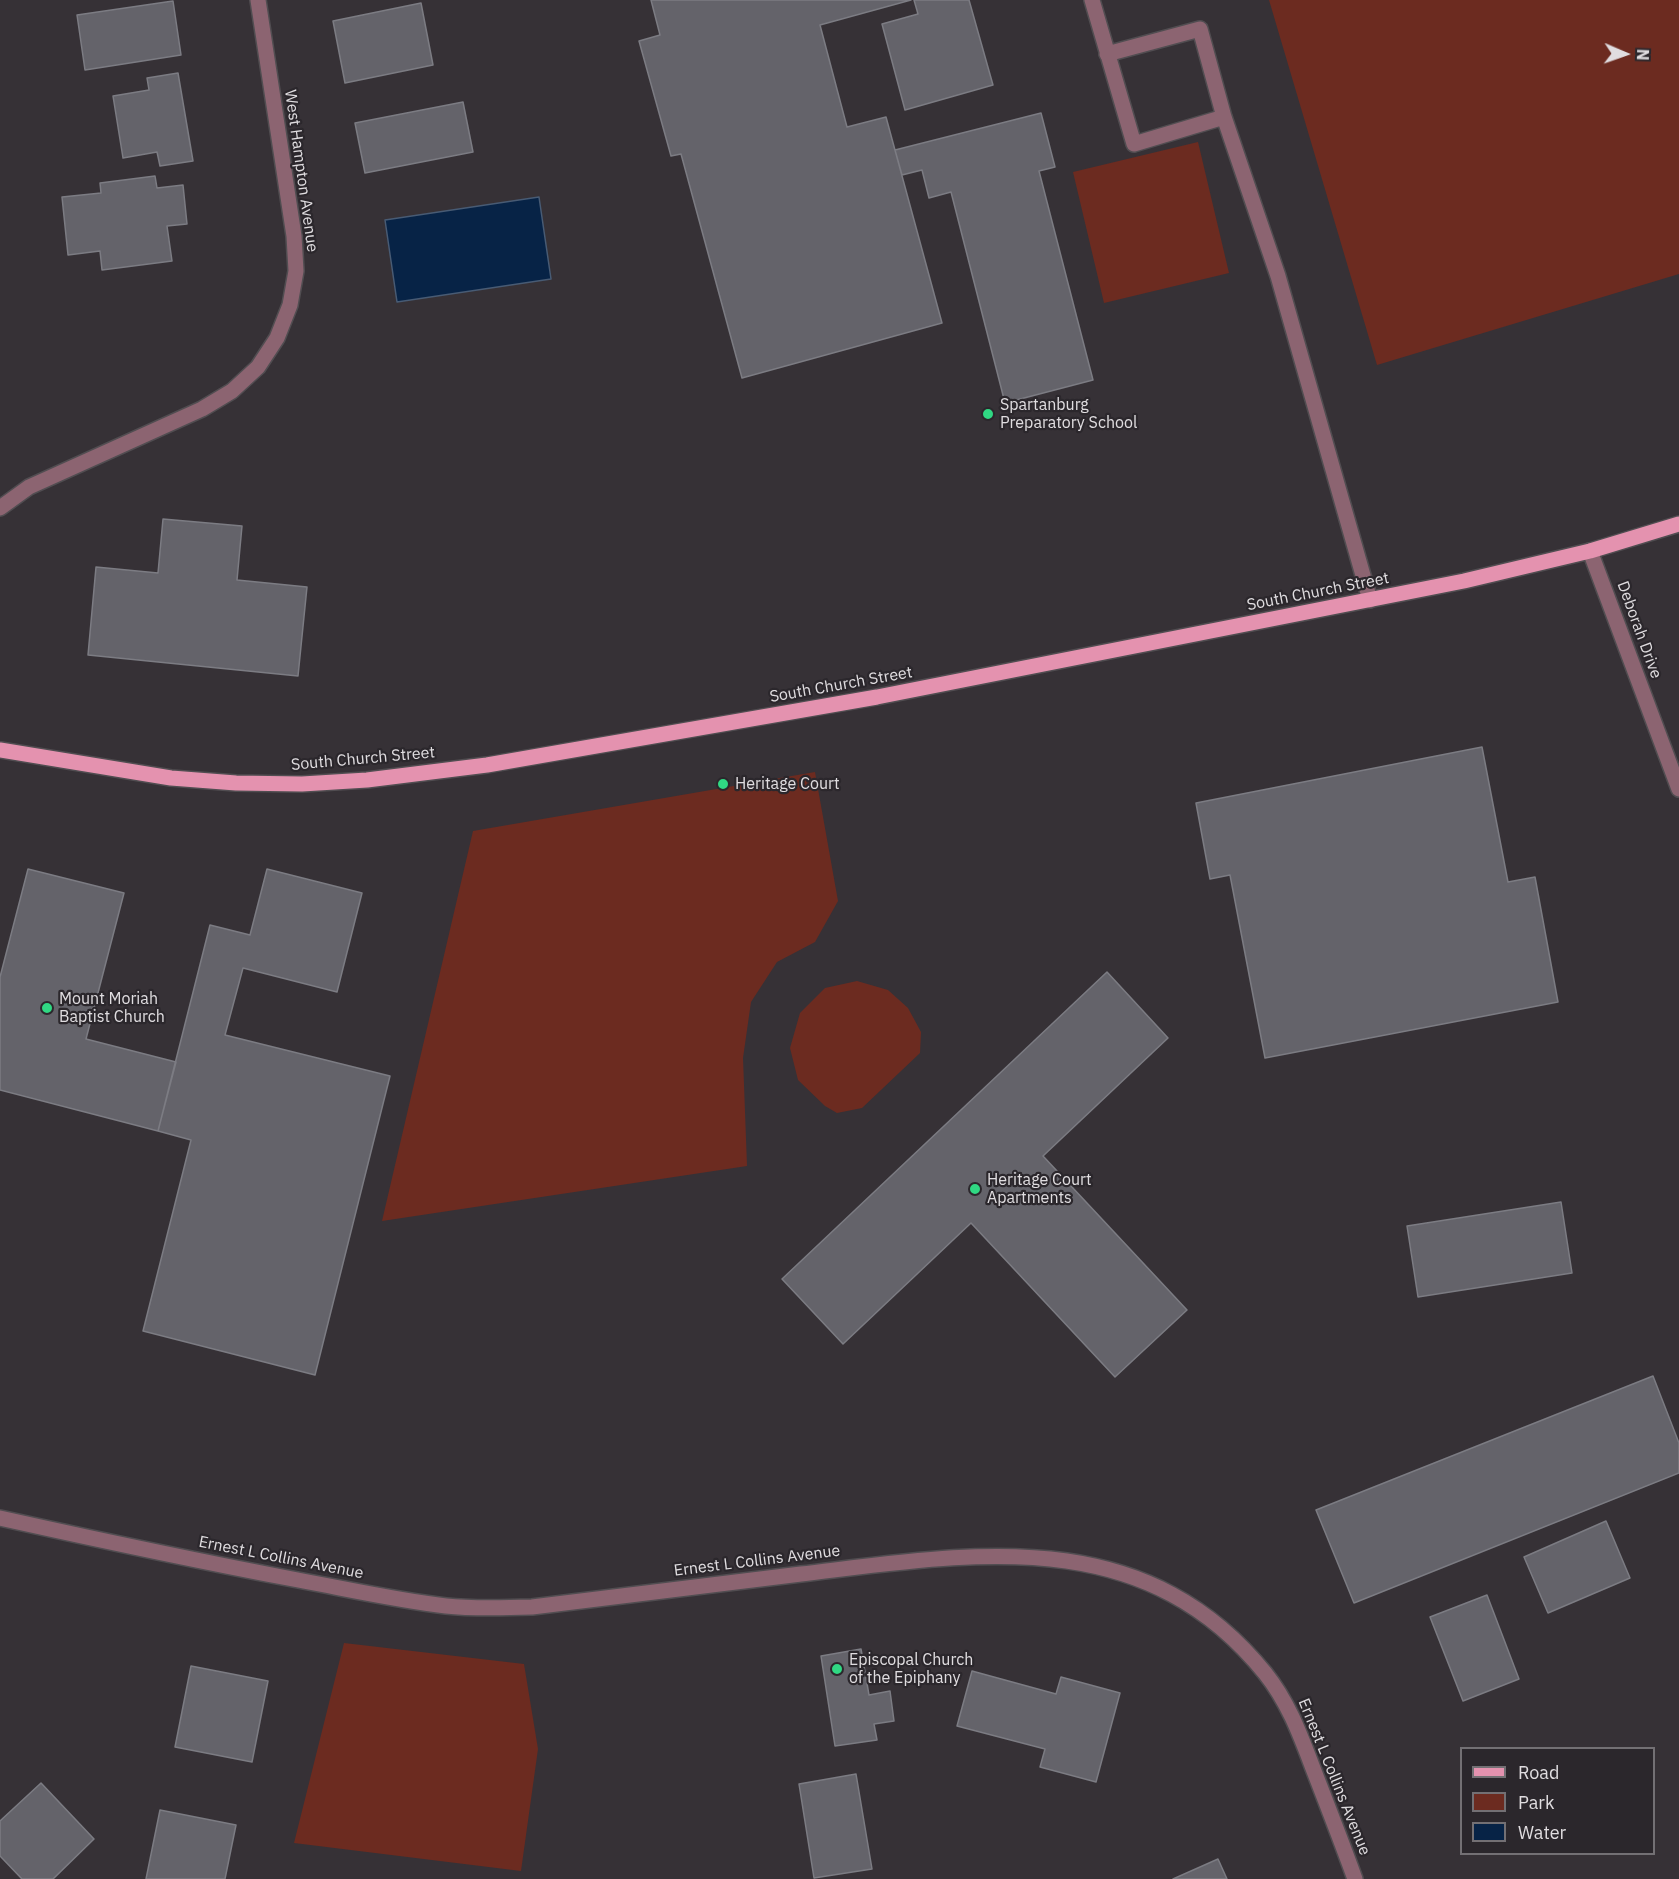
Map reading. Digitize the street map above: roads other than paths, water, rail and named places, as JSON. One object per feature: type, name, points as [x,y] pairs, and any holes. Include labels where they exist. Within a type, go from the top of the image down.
[{"type":"main road","name":"South Church Street","points":[[0,750],[171,778],[236,783],[302,784],[367,780],[487,765],[877,697],[1464,581],[1590,551],[1679,524]]},
{"type":"street","name":"West Hampton Avenue","points":[[0,508],[29,487],[202,409],[232,391],[258,367],[277,338],[290,305],[296,271],[294,236],[258,0]]},
{"type":"street","points":[[1092,0],[1134,144],[1224,117]]},
{"type":"street","points":[[1107,54],[1200,29],[1224,117],[1278,276],[1370,600]]},
{"type":"street","name":"Deborah Drive","points":[[1590,551],[1679,789]]},
{"type":"street","name":"Ernest L Collins Avenue","points":[[0,1518],[192,1560],[405,1600],[469,1607],[532,1606],[948,1557],[1058,1559],[1097,1566],[1134,1577],[1160,1588],[1196,1609],[1238,1642],[1266,1674],[1290,1709],[1355,1879]]},
{"type":"water","points":[[539,197],[551,279],[397,302],[385,220]]},
{"type":"place","name":"Spartanburg Preparatory School","points":[[988,414]]},
{"type":"place","name":"Heritage Court","points":[[723,784]]},
{"type":"place","name":"Mount Moriah Baptist Church","points":[[47,1008]]},
{"type":"place","name":"Heritage Court Apartments","points":[[975,1189]]},
{"type":"place","name":"Episcopal Church of the Epiphany","points":[[837,1669]]}]
